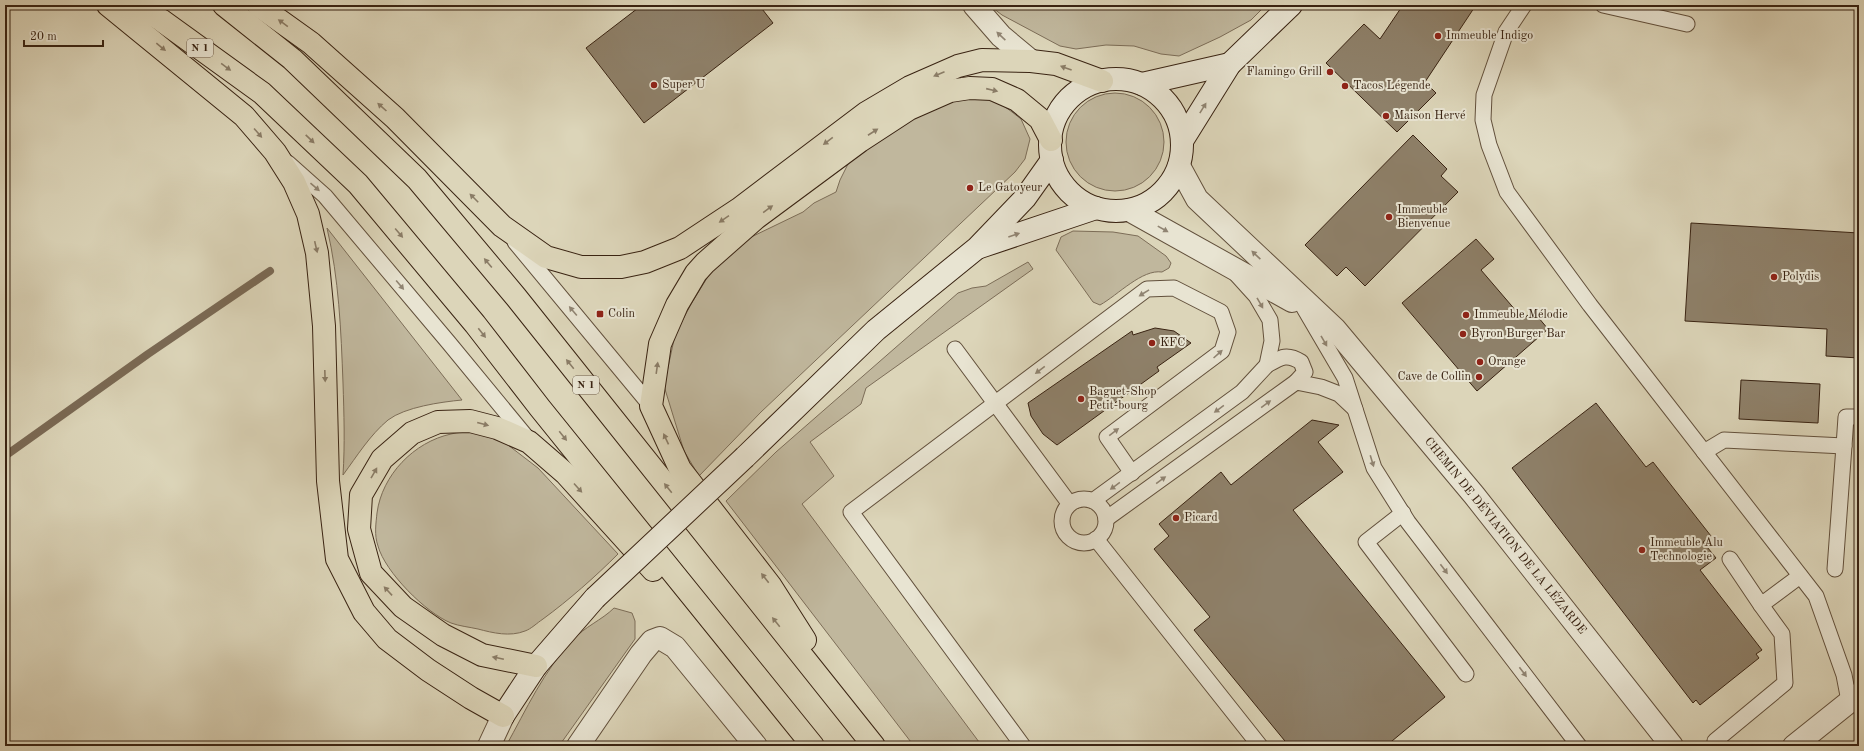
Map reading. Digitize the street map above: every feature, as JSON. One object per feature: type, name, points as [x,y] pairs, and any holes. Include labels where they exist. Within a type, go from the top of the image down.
[{"type":"highway","points":[[108,5],[244,116],[275,152],[294,182],[308,214],[317,253],[324,326],[328,481],[337,558],[364,612],[387,639],[428,670],[471,698],[503,716]]},
{"type":"highway","name":"N 1","points":[[137,5],[161,20],[262,93],[358,184],[475,324],[540,408],[812,745]]},
{"type":"highway","name":"N 1","points":[[224,5],[292,59],[417,179],[516,297],[868,738]]},
{"type":"highway","points":[[258,5],[311,43],[390,113],[502,226],[546,257],[581,266],[621,267],[645,262],[680,248],[739,209],[866,113],[910,87],[958,66],[982,60],[1031,61],[1056,64],[1102,81]]},
{"type":"highway","points":[[868,738],[770,584],[680,469],[651,406],[660,344],[677,305],[696,273],[710,258],[756,218],[860,141],[909,109],[950,91],[970,88],[992,89],[1017,100],[1040,119],[1052,150]]},
{"type":"highway","points":[[536,666],[482,655],[442,635],[404,607],[371,573],[359,529],[361,495],[382,459],[412,433],[438,422],[470,421],[496,428],[529,442],[566,474],[812,745]]},
{"type":"main road","points":[[974,5],[1001,36],[1031,61]]},
{"type":"main road","points":[[1182,141],[1230,64],[1291,5]]},
{"type":"main road","points":[[1142,84],[1230,64]]},
{"type":"main road","points":[[1122,80],[1142,84],[1158,93],[1170,107],[1179,123],[1182,141],[1179,166],[1173,180],[1163,192],[1147,204],[1129,210],[1110,211],[1096,208],[1076,198],[1060,181],[1052,150],[1056,119],[1067,102],[1083,88],[1102,81],[1122,80]]},
{"type":"main road","points":[[489,746],[503,716],[536,666],[594,598],[745,457],[876,330],[977,248],[1025,198],[1052,150]]},
{"type":"main road","name":"CHEMIN DE DÉVIATION DE LA LÉZARDE","points":[[1179,166],[1197,200],[1335,329],[1474,495],[1672,746]]},
{"type":"main road","points":[[977,248],[1096,208]]},
{"type":"main road","name":"CHEMIN DE DÉVIATION DE LA LÉZARDE","points":[[1129,210],[1304,308],[1335,329]]},
{"type":"main road","points":[[578,746],[641,654],[652,640],[660,638],[675,647],[756,746]]},
{"type":"main road","points":[[1794,746],[1854,698]]},
{"type":"lane","points":[[1524,5],[1506,32],[1484,95],[1483,120],[1489,145],[1507,192],[1590,305],[1816,596],[1844,675],[1854,698]]},
{"type":"lane","points":[[1603,5],[1687,24]]},
{"type":"lane","points":[[275,152],[325,196],[449,343],[529,442]]},
{"type":"lane","points":[[502,226],[651,406]]},
{"type":"lane","points":[[1226,263],[1256,296],[1270,320],[1272,341],[1267,365]]},
{"type":"lane","points":[[1023,746],[850,512],[996,404],[1147,289],[1174,288],[1220,312],[1228,332],[1222,351],[1107,437],[1132,473]]},
{"type":"lane","points":[[1304,308],[1345,378],[1374,468],[1403,513],[1579,746]]},
{"type":"lane","points":[[955,349],[1069,503]]},
{"type":"lane","points":[[1094,500],[1242,392],[1267,365],[1282,356],[1294,357],[1302,362],[1305,372],[1296,382],[1106,519]]},
{"type":"lane","points":[[1296,382],[1321,387],[1339,394],[1356,411]]},
{"type":"lane","points":[[1835,570],[1846,417],[1859,417]]},
{"type":"lane","points":[[1704,452],[1724,440],[1844,446]]},
{"type":"lane","points":[[1082,498],[1094,500],[1100,505],[1105,512],[1106,519],[1104,530],[1091,542],[1078,543],[1068,536],[1062,525],[1062,517],[1069,503],[1082,498]]},
{"type":"lane","points":[[1403,513],[1366,542],[1466,674]]},
{"type":"lane","points":[[1096,539],[1260,746]]},
{"type":"lane","points":[[1716,741],[1785,683],[1782,634],[1730,559]]},
{"type":"lane","points":[[1761,605],[1800,576]]},
{"type":"shaded area","points":[[989,5],[1266,5],[1251,20],[1220,37],[1179,56],[1161,54],[1134,46],[1106,45],[1076,49],[1060,46],[1002,15]]},
{"type":"shaded area","points":[[1115,93],[1134,97],[1150,107],[1160,123],[1164,142],[1160,161],[1150,177],[1134,187],[1115,191],[1096,187],[1080,177],[1070,161],[1066,142],[1070,123],[1080,107],[1096,97]]},
{"type":"shaded area","points":[[979,96],[998,102],[1021,119],[1030,139],[1025,159],[1015,172],[761,412],[699,476],[684,451],[664,386],[675,335],[691,304],[712,270],[745,240],[803,212],[814,203],[836,192],[840,180],[852,156],[944,100]]},
{"type":"shaded area","points":[[327,228],[462,400],[413,408],[395,415],[381,426],[343,475],[344,418],[340,324],[337,285]]},
{"type":"shaded area","points":[[1073,231],[1113,232],[1138,236],[1166,256],[1171,263],[1169,268],[1162,272],[1146,274],[1138,278],[1100,305],[1093,302],[1056,250],[1061,237]]},
{"type":"shaded area","points":[[1028,262],[1033,269],[866,388],[861,404],[810,442],[834,476],[802,504],[982,746],[914,746],[726,501],[776,452],[958,293],[972,288],[986,286]]},
{"type":"shaded area","points":[[472,432],[492,436],[508,445],[538,468],[618,554],[591,580],[562,604],[532,627],[519,633],[502,634],[490,632],[454,624],[441,618],[419,601],[398,579],[382,556],[377,542],[376,525],[380,499],[385,486],[402,462],[413,452],[437,438],[456,433]]},
{"type":"shaded area","points":[[614,608],[632,613],[635,621],[635,639],[559,746],[506,746],[544,677],[553,664],[577,635]]},
{"type":"building","name":"Super U","points":[[642,5],[759,5],[773,23],[644,123],[586,48]]},
{"type":"building","points":[[1403,5],[1476,5],[1425,82],[1436,93],[1397,132],[1326,63],[1364,24],[1380,39]]},
{"type":"building","name":"Immeuble Bienvenue","points":[[1413,135],[1447,169],[1441,176],[1458,192],[1365,286],[1346,267],[1337,276],[1305,245]]},
{"type":"building","name":"Polydis","points":[[1691,223],[1859,233],[1859,358],[1826,356],[1827,329],[1685,321]]},
{"type":"building","name":"Immeuble Mélodie","points":[[1476,239],[1494,259],[1481,270],[1523,319],[1533,311],[1548,329],[1477,391],[1402,303]]},
{"type":"building","points":[[1155,328],[1174,331],[1191,343],[1157,367],[1159,371],[1057,445],[1043,434],[1031,416],[1028,403],[1132,331],[1133,335]]},
{"type":"building","points":[[1741,380],[1820,384],[1818,423],[1739,419]]},
{"type":"building","name":"Immeuble Alu Technologie","points":[[1596,403],[1646,467],[1653,462],[1711,536],[1703,542],[1716,558],[1700,570],[1762,650],[1756,654],[1759,658],[1700,705],[1696,700],[1693,703],[1512,468]]},
{"type":"building","points":[[1312,420],[1339,425],[1318,442],[1343,472],[1293,510],[1445,697],[1386,746],[1289,746],[1194,630],[1210,617],[1154,549],[1169,536],[1159,524],[1221,472],[1231,485]]},
{"type":"waterway","points":[[5,456],[148,354],[270,271]]},
{"type":"place","name":"Immeuble Indigo","points":[[1438,36]]},
{"type":"place","name":"Flamingo Grill","points":[[1330,72]]},
{"type":"place","name":"Super U","points":[[654,85]]},
{"type":"place","name":"Tacos Légende","points":[[1345,86]]},
{"type":"place","name":"Maison Hervé","points":[[1386,116]]},
{"type":"place","name":"Le Gatoyeur","points":[[970,188]]},
{"type":"place","name":"Immeuble Bienvenue","points":[[1389,217]]},
{"type":"place","name":"Polydis","points":[[1774,277]]},
{"type":"place","name":"Colin","points":[[600,314]]},
{"type":"place","name":"Immeuble Mélodie","points":[[1466,315]]},
{"type":"place","name":"Byron Burger Bar","points":[[1463,334]]},
{"type":"place","name":"KFC","points":[[1152,343]]},
{"type":"place","name":"Orange","points":[[1480,362]]},
{"type":"place","name":"Cave de Collin","points":[[1479,377]]},
{"type":"place","name":"Baguet-Shop Petit-bourg","points":[[1081,399]]},
{"type":"place","name":"Picard","points":[[1176,518]]},
{"type":"place","name":"Immeuble Alu Technologie","points":[[1642,550]]}]
